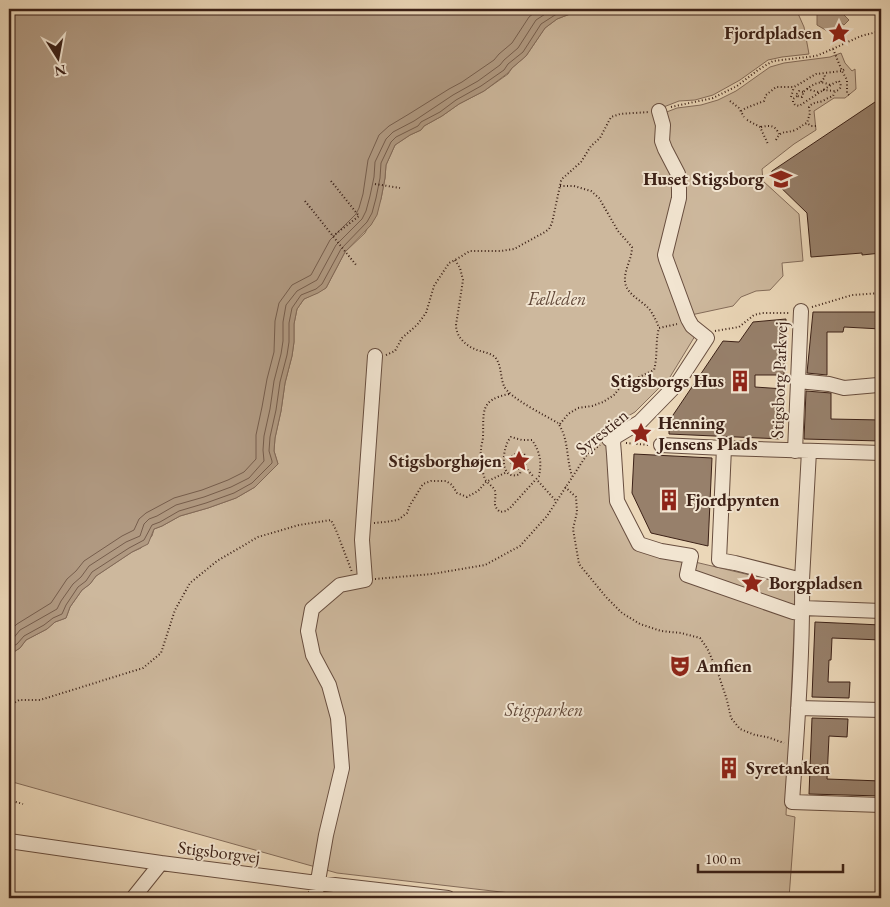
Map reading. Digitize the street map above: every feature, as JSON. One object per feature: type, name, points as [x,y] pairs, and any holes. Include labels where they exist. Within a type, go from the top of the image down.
[{"type":"street","points":[[658,111],[663,125],[662,141],[678,174],[680,188],[665,255],[666,260],[688,319],[692,326],[707,338],[678,384],[640,422],[611,441],[617,501],[639,544],[691,556],[687,576],[793,612],[881,611]]},
{"type":"street","name":"Stigsborg Parkvej","points":[[795,450],[801,311]]},
{"type":"street","points":[[315,898],[326,835],[342,768],[338,718],[329,686],[313,655],[308,631],[312,609],[340,585],[360,580],[376,356]]},
{"type":"street","points":[[798,381],[828,384],[844,388],[878,385]]},
{"type":"street","name":"Stigsborg Parkvej","points":[[661,445],[881,453]]},
{"type":"street","points":[[724,448],[719,560],[802,580]]},
{"type":"street","name":"Stigsborg Parkvej","points":[[809,451],[792,802],[881,805]]},
{"type":"street","points":[[798,708],[881,710]]},
{"type":"street","points":[[9,841],[162,863]]},
{"type":"street","name":"Stigsborgvej","points":[[133,898],[162,863],[448,898]]},
{"type":"path","points":[[865,9],[881,16]]},
{"type":"path","points":[[376,356],[385,356],[396,351],[402,338],[417,326],[426,313],[434,286],[450,263],[470,251],[514,249],[549,229],[563,178],[577,167],[591,146],[600,138],[611,117],[620,114],[658,111],[676,105],[713,98],[738,86],[773,61],[816,56],[861,36],[880,31]]},
{"type":"path","points":[[833,49],[847,80],[847,93],[849,96]]},
{"type":"path","points":[[741,111],[764,101],[766,95],[776,87],[794,87],[820,73],[842,72],[846,68]]},
{"type":"path","points":[[821,82],[824,79],[824,73]]},
{"type":"path","points":[[808,123],[810,104],[834,96],[836,91],[841,88],[839,81],[818,92],[799,106],[793,102],[797,92],[803,92],[818,82],[830,85]]},
{"type":"path","points":[[792,97],[794,87]]},
{"type":"path","points":[[807,89],[818,92]]},
{"type":"path","points":[[822,90],[836,91]]},
{"type":"path","points":[[802,97],[803,92]]},
{"type":"path","points":[[797,96],[802,97],[805,101]]},
{"type":"path","points":[[730,102],[741,111],[744,117]]},
{"type":"path","points":[[747,120],[760,128],[768,144]]},
{"type":"path","points":[[808,123],[811,126],[816,126]]},
{"type":"path","points":[[776,140],[779,134],[796,130],[808,123]]},
{"type":"path","points":[[760,128],[770,125],[779,134]]},
{"type":"path","points":[[331,181],[358,216],[333,236]]},
{"type":"path","points":[[375,184],[400,188]]},
{"type":"path","points":[[559,424],[568,414],[578,408],[603,402],[614,395],[622,385],[654,370],[656,338],[659,328],[649,309],[630,293],[626,287],[624,279],[632,254],[632,247],[618,231],[599,198],[591,191],[574,186],[560,186]]},
{"type":"path","points":[[305,202],[356,265]]},
{"type":"path","points":[[455,260],[460,268],[463,280],[456,329],[461,340],[468,346],[494,356],[499,364],[503,384],[509,394],[559,424],[566,440],[568,466],[572,477]]},
{"type":"path","points":[[705,335],[720,330],[739,328],[754,315],[762,313],[794,313],[852,295],[881,293]]},
{"type":"path","points":[[659,328],[681,323],[688,319]]},
{"type":"path","points":[[509,394],[494,398],[485,410],[483,419],[482,466],[486,482],[494,488],[496,509],[500,512],[510,508],[539,476],[540,470],[540,454],[532,440],[511,437],[507,441],[504,464],[506,472],[515,476],[520,474],[521,469],[527,463],[527,459],[523,453],[519,452],[515,453],[510,460],[513,467],[521,469]]},
{"type":"path","points":[[611,441],[661,445]]},
{"type":"path","name":"Syrestien","points":[[360,580],[432,574],[485,565],[520,546],[547,516],[586,456],[611,441]]},
{"type":"path","points":[[524,467],[533,476]]},
{"type":"path","points":[[363,523],[398,520],[408,513],[410,505],[423,484],[431,481],[446,481],[458,493],[467,497],[478,491],[486,482],[506,472]]},
{"type":"path","points":[[538,481],[556,501]]},
{"type":"path","points":[[565,487],[576,497],[577,512],[573,529],[579,564],[606,597],[622,613],[640,624],[660,631],[681,633],[700,638],[717,670],[731,718],[740,729],[755,736],[767,737],[796,747]]},
{"type":"path","points":[[9,706],[19,700],[40,700],[143,668],[161,653],[175,610],[190,582],[217,561],[258,537],[299,525],[331,520],[360,580]]},
{"type":"path","points":[[9,800],[23,804]]},
{"type":"green space","name":"Stigsparken","points":[[596,9],[796,9],[804,27],[809,54],[768,60],[740,80],[713,95],[695,100],[679,101],[661,108],[664,113],[677,108],[701,105],[718,100],[736,91],[770,67],[784,63],[830,57],[841,53],[845,63],[852,71],[855,69],[856,89],[845,98],[834,98],[814,111],[816,130],[794,144],[762,169],[763,181],[799,214],[803,261],[782,263],[783,276],[770,290],[756,291],[741,297],[733,306],[691,315],[695,336],[670,377],[635,412],[606,429],[612,504],[636,548],[796,586],[786,815],[795,817],[789,898],[553,898],[337,873],[9,781],[9,655],[20,648],[26,640],[47,629],[55,622],[66,618],[70,607],[82,590],[96,576],[141,548],[152,536],[154,529],[180,516],[236,498],[255,487],[278,464],[274,451],[275,438],[292,356],[297,309],[304,299],[326,288],[345,252],[365,233],[381,199],[386,165],[395,145],[459,104],[484,91],[508,74],[526,56],[545,28],[557,19],[570,14]]},
{"type":"water","points":[[9,9],[596,9],[570,14],[557,19],[545,28],[526,56],[508,73],[484,91],[459,104],[395,145],[386,165],[377,215],[371,225],[345,252],[326,288],[304,299],[297,309],[292,356],[275,438],[274,451],[278,464],[255,487],[236,498],[180,516],[154,529],[148,544],[132,552],[96,576],[82,590],[70,607],[66,618],[55,622],[47,629],[26,640],[20,648],[9,655]]},
{"type":"water","points":[[817,14],[843,14],[849,20],[844,25],[841,23],[834,29],[837,31],[834,35],[817,25]]},
{"type":"building","points":[[878,100],[879,120],[881,120],[881,253],[811,257],[807,213],[773,180],[771,176],[772,171]]},
{"type":"building","points":[[813,312],[881,312],[881,329],[844,327],[843,332],[827,332],[827,375],[807,373]]},
{"type":"building","name":"Stigsborgs Hus","points":[[786,319],[784,375],[755,375],[755,387],[784,389],[782,439],[669,434],[669,421],[723,341],[739,342],[753,322]]},
{"type":"building","points":[[806,391],[831,393],[831,419],[881,420],[881,441],[804,439]]},
{"type":"building","name":"Fjordpynten","points":[[634,454],[712,458],[708,546],[651,533],[632,493]]},
{"type":"building","points":[[815,622],[881,625],[881,640],[832,638],[828,682],[850,682],[849,698],[812,697]]},
{"type":"building","points":[[812,718],[848,719],[847,737],[829,736],[827,779],[881,781],[881,796],[809,794]]},
{"type":"building","name":"Syretanken","points":[[729,760],[735,762],[737,768],[735,774],[729,776],[723,774],[721,768],[723,762]]},
{"type":"place","name":"Fjordpladsen","points":[[839,33]]},
{"type":"place","name":"Huset Stigsborg","points":[[781,179]]},
{"type":"place","name":"Stigsborgs Hus","points":[[740,381]]},
{"type":"place","name":"Henning Jensens Plads","points":[[641,433]]},
{"type":"place","name":"Stigsborghøjen","points":[[519,461]]},
{"type":"place","name":"Fjordpynten","points":[[669,500]]},
{"type":"place","name":"Borgpladsen","points":[[752,583]]},
{"type":"place","name":"Amfien","points":[[680,666]]},
{"type":"place","name":"Syretanken","points":[[729,768]]},
{"type":"park label","name":"Fælleden","points":[[557,299]]}]
